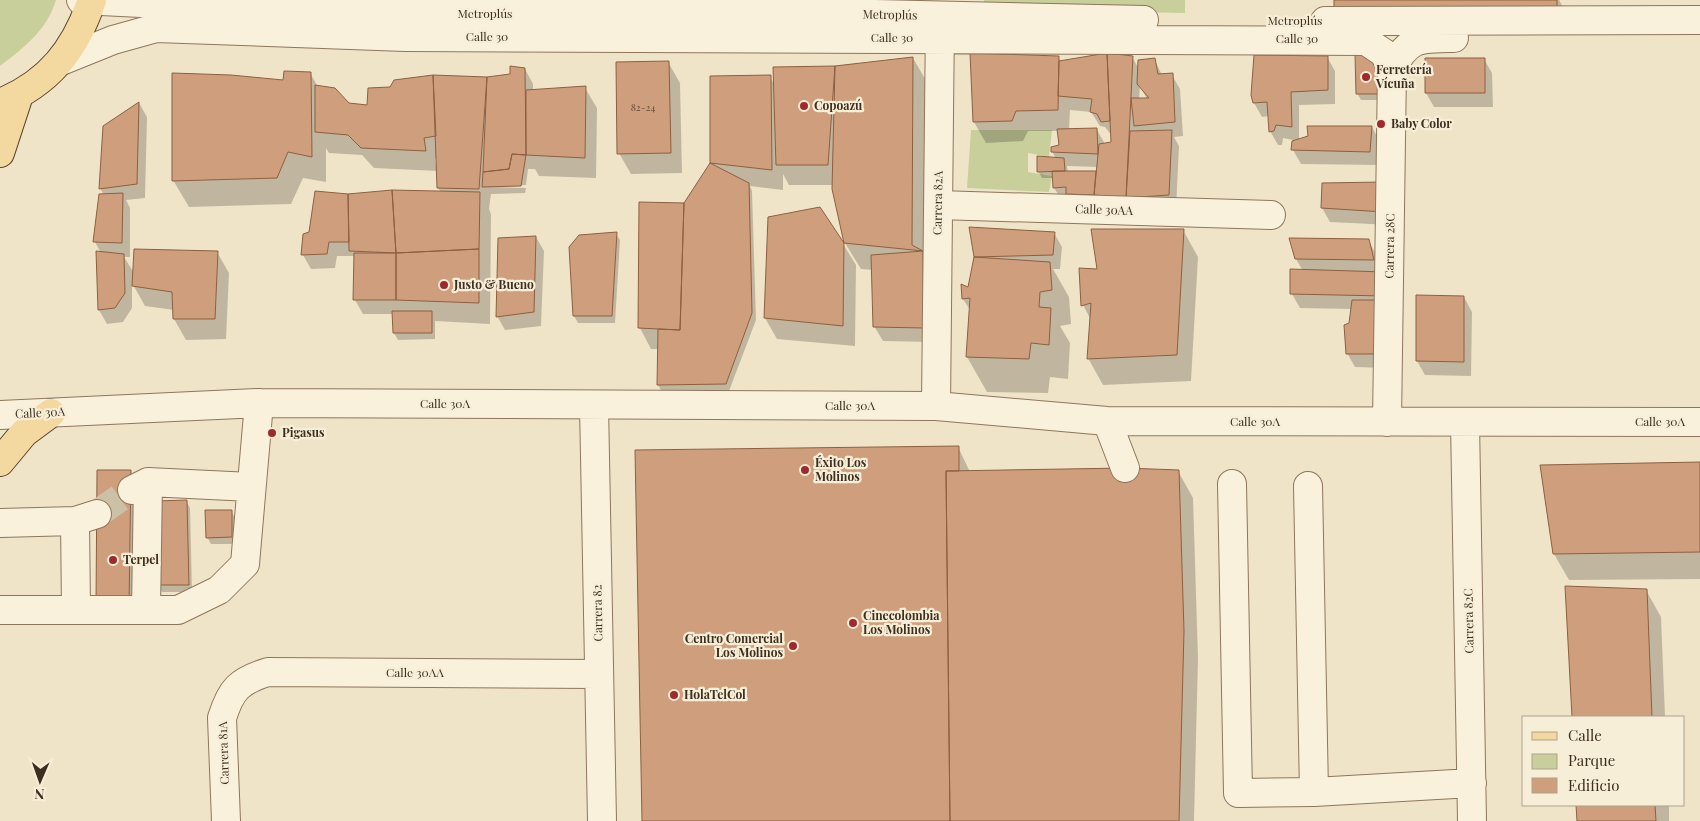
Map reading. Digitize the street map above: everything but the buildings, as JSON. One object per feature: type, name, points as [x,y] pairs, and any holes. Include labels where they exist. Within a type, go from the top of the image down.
[{"type":"main road","points":[[0,153],[10,99],[42,80],[61,61],[80,33],[88,0]]},
{"type":"main road","points":[[0,462],[24,433],[51,412]]},
{"type":"street","name":"Metroplús","points":[[88,0],[361,13],[1171,21],[1700,20]]},
{"type":"street","name":"Calle 30","points":[[61,61],[114,40],[156,28],[405,37],[940,18],[1356,40],[1375,45],[1384,53],[1392,69]]},
{"type":"street","name":"Carrera 82A","points":[[936,406],[940,18]]},
{"type":"street","points":[[1392,69],[1406,47],[1416,41],[1427,38],[1700,39]]},
{"type":"street","name":"Carrera 28C","points":[[1387,422],[1392,69]]},
{"type":"street","name":"Calle 30AA","points":[[938,205],[1270,215]]},
{"type":"street","points":[[0,610],[178,610],[219,590],[245,564],[259,403]]},
{"type":"street","name":"Calle 30A","points":[[0,416],[259,403],[936,406],[1107,421],[1700,422]]},
{"type":"street","name":"Carrera 82","points":[[594,405],[602,821]]},
{"type":"street","points":[[1107,421],[1125,468]]},
{"type":"street","name":"Carrera 82C","points":[[1465,422],[1472,821]]},
{"type":"street","points":[[1232,484],[1238,793],[1314,792],[1472,783]]},
{"type":"street","points":[[146,610],[140,486],[251,487]]},
{"type":"street","points":[[1308,486],[1314,792]]},
{"type":"street","points":[[0,523],[86,518],[76,610]]},
{"type":"street","name":"Calle 30AA","points":[[235,688],[249,678],[268,672],[599,674]]},
{"type":"street","name":"Carrera 81A","points":[[226,821],[222,718],[227,702],[235,688]]},
{"type":"green space","points":[[0,0],[56,0],[47,20],[34,38],[0,66]]},
{"type":"green space","points":[[984,0],[1185,0],[1185,13],[984,9]]},
{"type":"green space","points":[[971,130],[1052,130],[1049,157],[1028,153],[1028,172],[1052,176],[1049,192],[967,188]]},
{"type":"tunnel","points":[[97,514],[131,490]]},
{"type":"place","name":"Ferretería Vícuña","points":[[1366,77]]},
{"type":"place","name":"Copoazú","points":[[804,106]]},
{"type":"place","name":"Baby Color","points":[[1381,124]]},
{"type":"place","name":"Justo & Bueno","points":[[444,285]]},
{"type":"place","name":"Pigasus","points":[[272,433]]},
{"type":"place","name":"Éxito Los Molinos","points":[[805,470]]},
{"type":"place","name":"Terpel","points":[[113,560]]},
{"type":"place","name":"Cinecolombia Los Molinos","points":[[853,623]]},
{"type":"place","name":"Centro Comercial Los Molinos","points":[[793,646]]},
{"type":"place","name":"HolaTelCol","points":[[674,695]]}]
